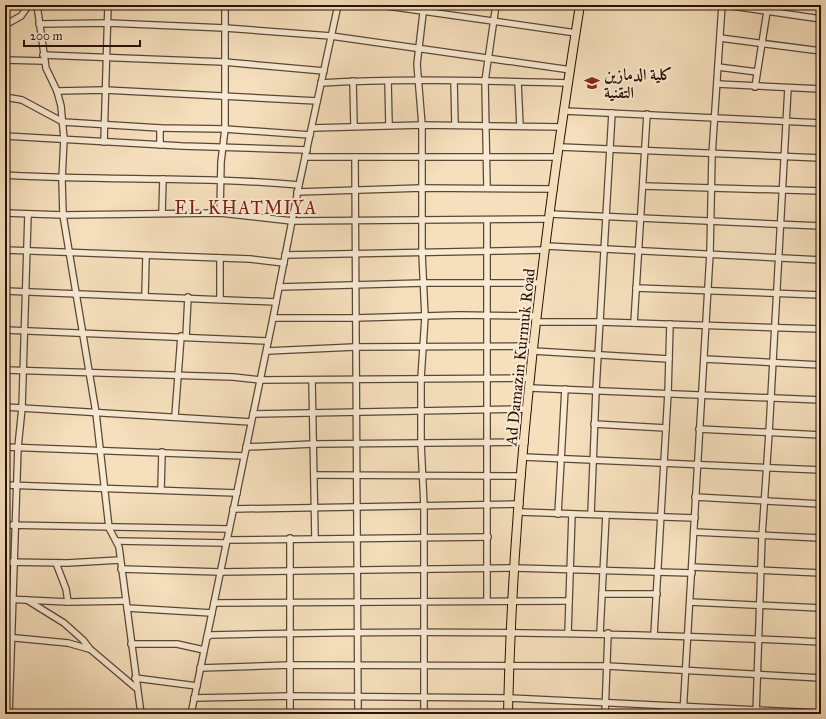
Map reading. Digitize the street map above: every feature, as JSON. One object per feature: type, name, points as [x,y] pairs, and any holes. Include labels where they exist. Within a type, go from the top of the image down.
[{"type":"highway","name":"Ad Damazin Kurmuk Road","points":[[508,714],[515,568],[530,378],[549,216],[580,5]]},
{"type":"street","points":[[5,25],[21,16],[29,5]]},
{"type":"street","points":[[37,5],[46,68],[57,91],[63,122],[63,215],[84,332],[96,413],[103,487],[109,528],[117,541],[120,560],[136,688],[141,714]]},
{"type":"street","points":[[104,142],[108,5]]},
{"type":"street","points":[[220,213],[225,129],[225,5]]},
{"type":"street","points":[[191,714],[273,318],[297,192],[338,5]]},
{"type":"street","points":[[380,5],[423,8],[494,21],[576,33]]},
{"type":"street","points":[[487,188],[485,81],[496,5]]},
{"type":"street","points":[[683,714],[704,359],[706,291],[710,253],[709,220],[712,187],[714,117],[724,5],[821,19]]},
{"type":"street","points":[[755,86],[768,5]]},
{"type":"street","points":[[423,8],[418,47],[422,125],[422,253],[425,317],[420,443],[424,506],[424,714]]},
{"type":"street","points":[[39,24],[108,23],[225,28],[331,36],[418,47],[571,70]]},
{"type":"street","points":[[720,38],[821,51]]},
{"type":"street","points":[[5,60],[107,56],[224,62],[324,71]]},
{"type":"street","points":[[718,67],[757,72]]},
{"type":"street","points":[[321,83],[353,81],[485,81],[569,83]]},
{"type":"street","points":[[353,81],[354,126]]},
{"type":"street","points":[[388,81],[389,125]]},
{"type":"street","points":[[454,81],[455,125]]},
{"type":"street","points":[[518,82],[520,126]]},
{"type":"street","points":[[716,84],[821,89]]},
{"type":"street","points":[[756,712],[762,536],[788,88]]},
{"type":"street","points":[[57,91],[105,90],[317,101]]},
{"type":"street","points":[[5,97],[22,100],[35,105],[63,122],[160,128],[225,129],[310,134]]},
{"type":"street","points":[[564,111],[821,122]]},
{"type":"street","points":[[591,514],[592,459],[612,113]]},
{"type":"street","points":[[634,323],[646,114]]},
{"type":"street","points":[[312,128],[389,125],[562,126]]},
{"type":"street","points":[[160,128],[160,145]]},
{"type":"street","points":[[5,136],[223,148],[307,150]]},
{"type":"street","points":[[560,148],[609,149],[712,155],[784,155],[821,158]]},
{"type":"street","points":[[305,158],[422,158],[486,156],[558,157]]},
{"type":"street","points":[[355,157],[354,286],[358,714]]},
{"type":"street","points":[[5,175],[62,178],[221,180],[299,185]]},
{"type":"street","points":[[162,213],[163,179]]},
{"type":"street","points":[[643,186],[821,191]]},
{"type":"street","points":[[297,192],[422,188],[554,189]]},
{"type":"street","points":[[5,213],[63,215],[220,213],[292,221],[487,220],[549,216],[607,216],[821,226]]},
{"type":"street","points":[[28,214],[26,291],[23,331],[22,408],[18,447],[15,562],[13,599],[8,637],[7,713],[30,714]]},
{"type":"street","points":[[487,220],[487,600]]},
{"type":"street","points":[[285,255],[422,253],[545,248],[710,253],[778,259],[821,260]]},
{"type":"street","points":[[5,250],[220,258],[284,263]]},
{"type":"street","points":[[145,296],[146,256]]},
{"type":"street","points":[[220,258],[220,298]]},
{"type":"street","points":[[279,287],[424,283],[541,282]]},
{"type":"street","points":[[636,288],[821,295]]},
{"type":"street","points":[[5,291],[220,298],[276,302]]},
{"type":"street","points":[[175,416],[178,376],[188,297]]},
{"type":"street","points":[[273,318],[486,315],[600,322],[705,326],[775,326],[821,329]]},
{"type":"street","points":[[654,635],[668,393],[670,324]]},
{"type":"street","points":[[5,330],[84,332],[268,341]]},
{"type":"street","points":[[266,351],[355,347],[487,347],[669,359]]},
{"type":"street","points":[[704,359],[821,365]]},
{"type":"street","points":[[5,370],[246,378],[260,380],[530,378]]},
{"type":"street","points":[[312,380],[315,538]]},
{"type":"street","points":[[530,388],[821,400]]},
{"type":"street","points":[[558,514],[565,389]]},
{"type":"street","points":[[5,407],[175,416],[251,422]]},
{"type":"street","points":[[253,414],[421,410],[488,411],[528,409]]},
{"type":"street","points":[[594,424],[666,428]]},
{"type":"street","points":[[699,429],[821,435]]},
{"type":"street","points":[[246,447],[314,444],[525,442]]},
{"type":"street","points":[[5,447],[244,456]]},
{"type":"street","points":[[161,490],[162,452]]},
{"type":"street","points":[[523,456],[821,470]]},
{"type":"street","points":[[314,475],[522,476]]},
{"type":"street","points":[[5,485],[103,487],[236,493]]},
{"type":"street","points":[[695,497],[821,504]]},
{"type":"street","points":[[233,509],[488,505],[558,514],[695,518]]},
{"type":"street","points":[[568,633],[572,514]]},
{"type":"street","points":[[600,633],[606,515]]},
{"type":"street","points":[[5,525],[109,528],[229,528]]},
{"type":"street","points":[[694,532],[821,538]]},
{"type":"street","points":[[117,541],[226,542],[290,538],[488,537]]},
{"type":"street","points":[[290,538],[290,714]]},
{"type":"street","points":[[5,562],[56,563],[120,560]]},
{"type":"street","points":[[56,563],[66,589],[68,602]]},
{"type":"street","points":[[121,569],[220,572],[515,568],[658,572],[692,570],[821,573]]},
{"type":"street","points":[[602,594],[656,594]]},
{"type":"street","points":[[5,599],[68,602],[126,601]]},
{"type":"street","points":[[27,600],[64,623],[90,649],[136,688]]},
{"type":"street","points":[[214,603],[424,600],[569,600]]},
{"type":"street","points":[[690,602],[821,608]]},
{"type":"street","points":[[127,608],[212,613]]},
{"type":"street","points":[[207,637],[211,635],[290,633],[608,633],[821,642]]},
{"type":"street","points":[[605,714],[608,633]]},
{"type":"street","points":[[8,637],[68,642],[90,649]]},
{"type":"street","points":[[131,644],[177,644],[204,650]]},
{"type":"street","points":[[200,668],[290,665],[606,666],[821,678]]},
{"type":"street","points":[[135,678],[197,686]]},
{"type":"street","points":[[194,698],[290,696],[424,696],[509,698],[756,712],[821,713]]},
{"type":"place","name":"كلية الدمازين التقنية","points":[[592,83]]},
{"type":"district","name":"EL KHATMIYA","points":[[246,208]]}]
